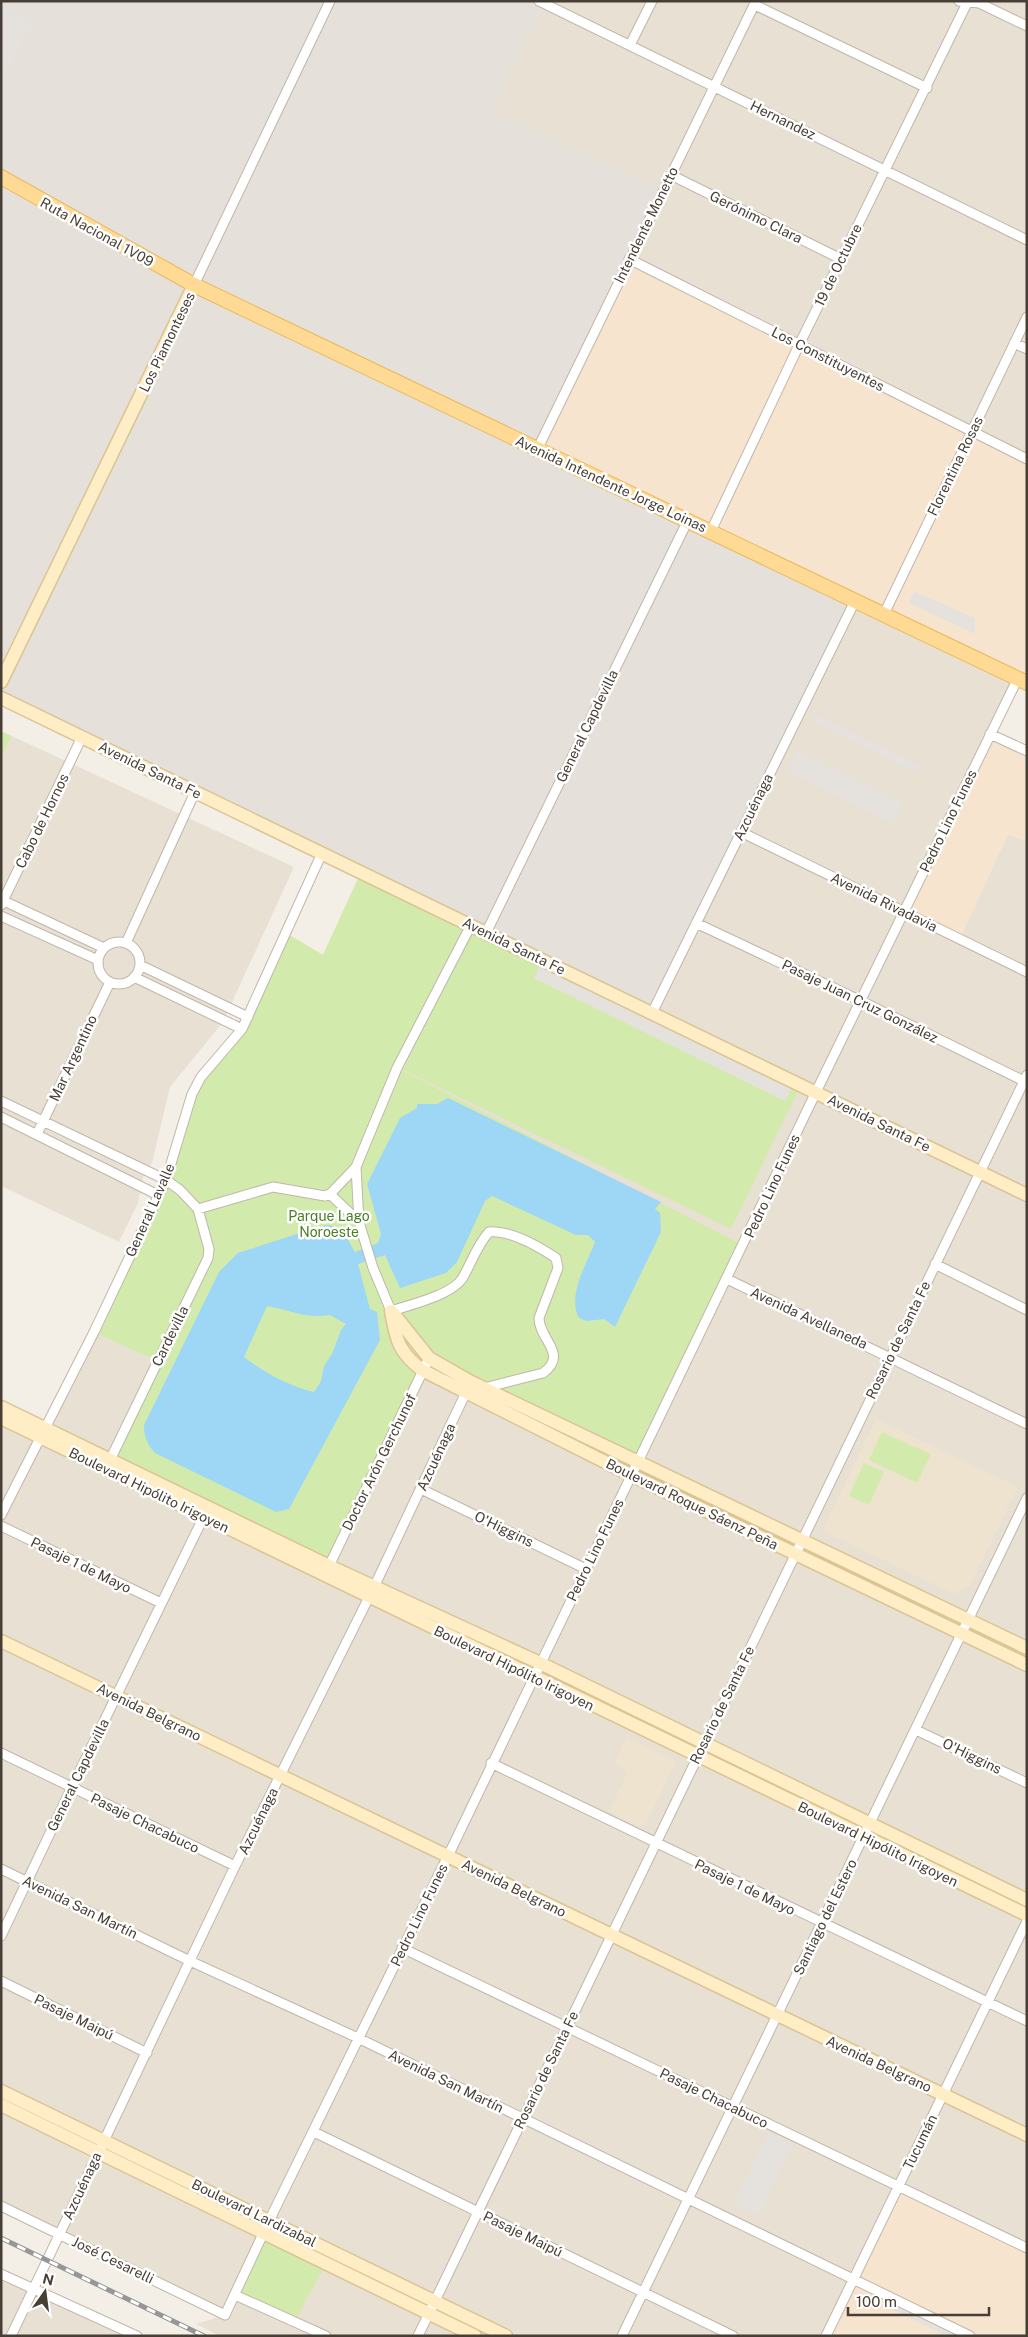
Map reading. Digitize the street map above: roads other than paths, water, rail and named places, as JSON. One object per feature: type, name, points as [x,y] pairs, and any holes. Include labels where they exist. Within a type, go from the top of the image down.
[{"type":"main road","name":"Ruta Nacional 1V09","points":[[1,177],[194,285]]},
{"type":"main road","name":"Avenida Intendente Jorge Loinas","points":[[194,285],[1022,681]]},
{"type":"street","name":"Los Piamonteses","points":[[1,682],[330,1]]},
{"type":"street","points":[[630,46],[652,1]]},
{"type":"street","name":"Hernandez","points":[[543,2],[1027,240]]},
{"type":"street","points":[[965,2],[979,3],[1027,26]]},
{"type":"street","name":"19 de Octubre","points":[[711,531],[841,259],[927,88],[965,2]]},
{"type":"street","points":[[756,3],[927,88]]},
{"type":"street","name":"Intendente Monetto","points":[[538,450],[629,259],[756,3]]},
{"type":"street","name":"Gerónimo Clara","points":[[671,175],[841,259]]},
{"type":"street","name":"Los Constituyentes","points":[[629,259],[1027,459]]},
{"type":"street","name":"Florentina Rosas","points":[[884,614],[1027,317]]},
{"type":"street","points":[[1014,343],[1027,349]]},
{"type":"street","name":"General Capdevilla","points":[[486,933],[688,520]]},
{"type":"street","name":"Azcuénaga","points":[[652,1013],[855,601]]},
{"type":"street","name":"Pedro Lino Funes","points":[[226,2314],[269,2221],[448,1856],[491,1763],[990,734],[1022,681]]},
{"type":"street","name":"Avenida Santa Fe","points":[[1,698],[1027,1195]]},
{"type":"street","points":[[990,734],[1027,751]]},
{"type":"street","name":"Cabo de Hornos","points":[[2,903],[82,737]]},
{"type":"street","points":[[126,943],[195,792]]},
{"type":"street","name":"Avenida Rivadavia","points":[[741,832],[1027,972]]},
{"type":"street","name":"General Lavalle","points":[[1,1515],[94,1332],[166,1180],[192,1094],[201,1077],[242,1029],[322,853]]},
{"type":"street","points":[[2,903],[104,948]]},
{"type":"street","points":[[1,916],[98,960]]},
{"type":"street","name":"Pasaje Juan Cruz González","points":[[696,923],[1025,1078]]},
{"type":"street","points":[[1,1101],[166,1180],[180,1190],[198,1209],[273,1187],[317,1196],[330,1194],[356,1166],[397,1068],[471,925]]},
{"type":"street","points":[[114,942],[126,943],[135,950],[140,965],[134,977],[123,984],[110,982],[100,973],[98,960],[104,948],[114,942]]},
{"type":"street","points":[[140,965],[248,1016]]},
{"type":"street","points":[[134,977],[242,1029]]},
{"type":"street","name":"Mar Argentino","points":[[37,1134],[110,982]]},
{"type":"street","name":"Rosario de Santa Fe","points":[[418,2336],[1025,1078]]},
{"type":"street","points":[[1,1117],[158,1195]]},
{"type":"street","name":"Boulevard Roque Sáenz Peña","points":[[356,1166],[359,1222],[373,1268],[391,1311],[396,1342],[408,1360],[422,1370],[468,1388],[631,1475],[1027,1665]]},
{"type":"street","points":[[330,1194],[359,1222]]},
{"type":"street","name":"Cardevilla","points":[[110,1460],[208,1258],[209,1249],[198,1209]]},
{"type":"street","points":[[391,1311],[455,1288],[482,1240],[489,1232],[500,1231],[545,1250],[556,1258],[558,1268],[539,1318],[539,1327],[552,1347],[554,1357],[549,1368],[543,1373],[484,1388]]},
{"type":"street","points":[[935,1264],[1027,1310]]},
{"type":"street","name":"Avenida Avellaneda","points":[[727,1279],[1027,1424]]},
{"type":"street","name":"Boulevard Roque Sáenz Peña","points":[[391,1311],[429,1358],[468,1388],[484,1388],[1027,1648]]},
{"type":"street","name":"Doctor Arón Gerchunof","points":[[329,1566],[429,1358]]},
{"type":"street","name":"Azcuénaga","points":[[11,2336],[235,1866],[375,1585],[468,1388]]},
{"type":"street","name":"Boulevard Hipólito Irigoyen","points":[[1,1407],[42,1433],[206,1512],[375,1585],[540,1663],[1027,1900]]},
{"type":"street","name":"Boulevard Hipólito Irigoyen","points":[[1,1418],[110,1460],[369,1597],[1027,1915]]},
{"type":"street","name":"O'Higgins","points":[[421,1489],[586,1569]]},
{"type":"street","name":"Santiago del Estero","points":[[622,2336],[1027,1498]]},
{"type":"street","name":"General Capdevilla","points":[[1,1936],[206,1512]]},
{"type":"street","name":"Pasaje 1 de Mayo","points":[[1,1526],[161,1604]]},
{"type":"street","name":"Avenida Belgrano","points":[[1,1640],[1027,2135]]},
{"type":"street","name":"O'Higgins","points":[[916,1730],[1027,1783]]},
{"type":"street","name":"Pasaje Chacabuco","points":[[1,1753],[235,1866]]},
{"type":"street","name":"Pasaje 1 de Mayo","points":[[491,1763],[1027,2022]]},
{"type":"street","name":"Avenida San Martín","points":[[1,1869],[190,1961],[358,2038],[970,2336]]},
{"type":"street","name":"Tucumán","points":[[826,2336],[1027,1921]]},
{"type":"street","name":"Pasaje Chacabuco","points":[[402,1948],[1027,2248]]},
{"type":"street","name":"Pasaje Maipú","points":[[1,1981],[147,2053]]},
{"type":"street","name":"Boulevard Lardizabal","points":[[1,2091],[506,2336]]},
{"type":"street","name":"Boulevard Lardizabal","points":[[1,2105],[475,2336]]},
{"type":"street","name":"Pasaje Maipú","points":[[314,2132],[733,2336]]},
{"type":"street","name":"José Cesarelli","points":[[1,2206],[226,2314]]},
{"type":"street","points":[[1,2274],[137,2336]]},
{"type":"street","points":[[235,2295],[326,2336]]},
{"type":"water","points":[[448,1098],[661,1202],[655,1209],[660,1213],[661,1232],[615,1327],[604,1319],[587,1321],[579,1318],[576,1309],[576,1290],[595,1242],[588,1235],[576,1235],[492,1196],[485,1201],[457,1262],[446,1273],[400,1288],[385,1255],[358,1264],[370,1309],[377,1312],[380,1340],[289,1509],[276,1512],[155,1453],[146,1440],[144,1425],[219,1272],[238,1253],[325,1225],[340,1230],[355,1252],[378,1243],[381,1234],[367,1184],[400,1118],[417,1108],[417,1104],[437,1104]],"holes":[[[267,1306],[305,1315],[330,1315],[346,1324],[341,1330],[332,1354],[324,1366],[321,1381],[314,1392],[278,1378],[244,1357]]]},
{"type":"railway","points":[[1,2238],[204,2336]]},
{"type":"park label","name":"Parque Lago Noroeste","points":[[329,1224]]}]
